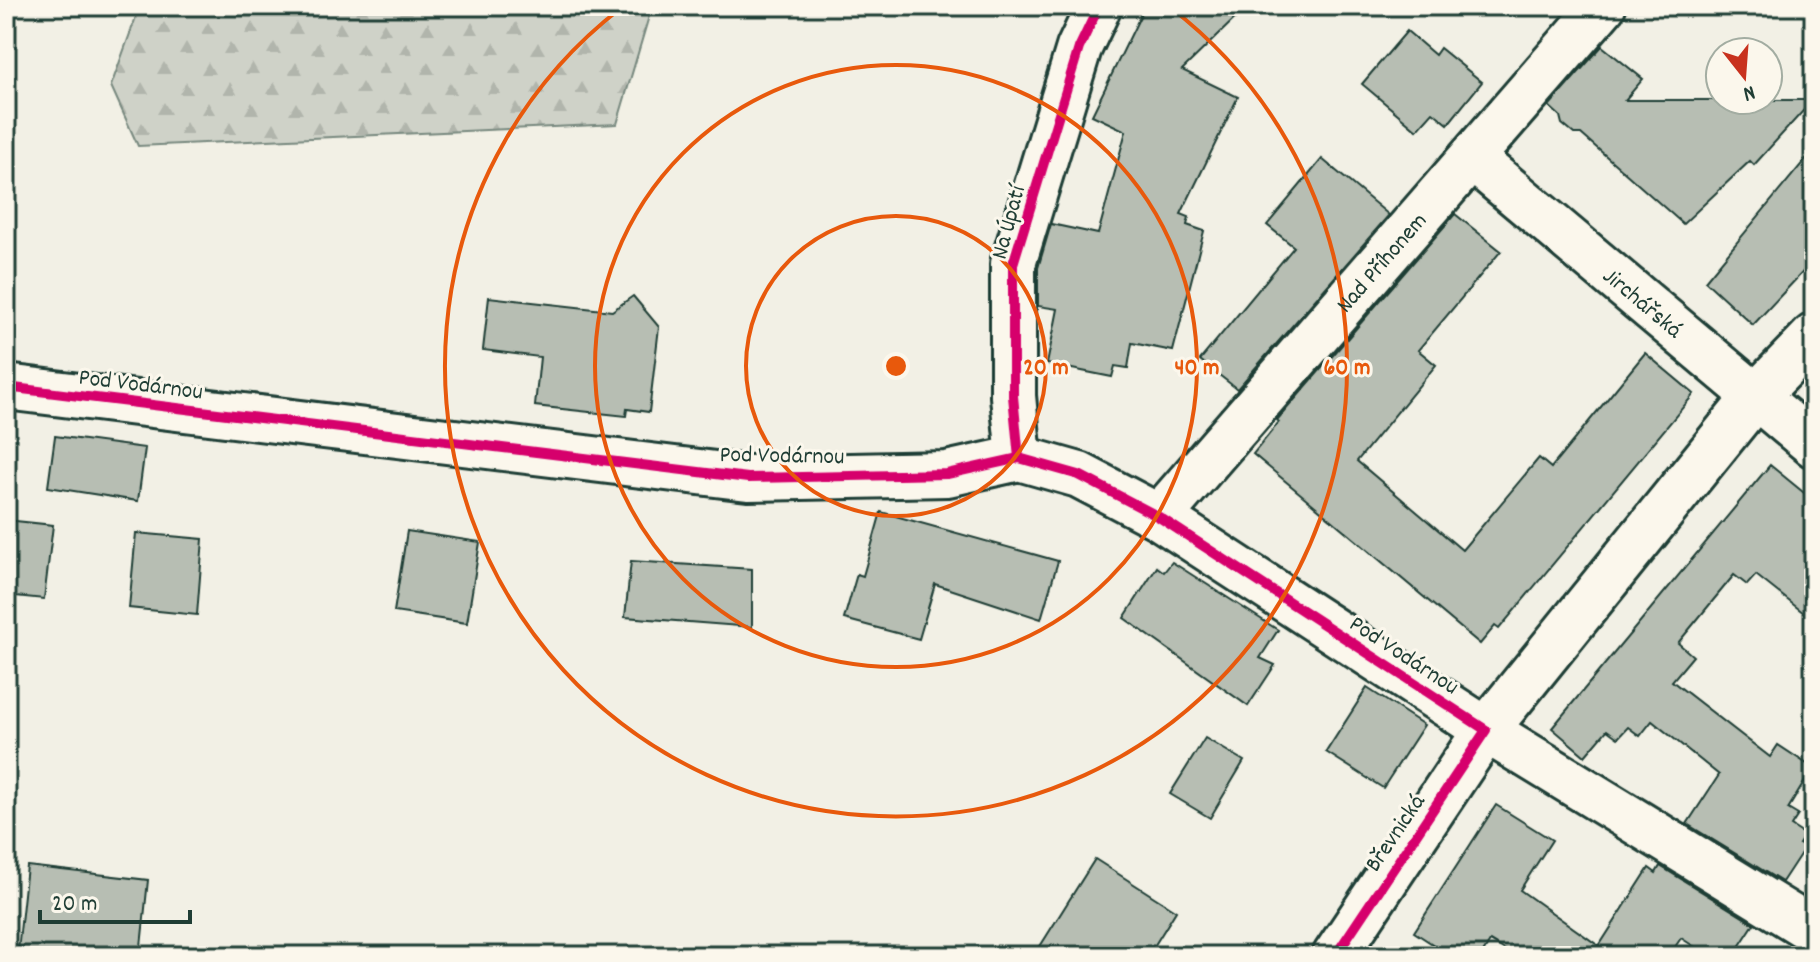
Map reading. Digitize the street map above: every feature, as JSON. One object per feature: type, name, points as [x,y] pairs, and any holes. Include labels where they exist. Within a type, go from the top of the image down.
[{"type":"street","name":"Na Úpatí","points":[[1019,458],[1013,396],[1013,264],[1079,48],[1099,6]]},
{"type":"street","name":"Nad Příhonem","points":[[1159,517],[1603,6]]},
{"type":"street","name":"Jirchářská","points":[[1472,158],[1814,445]]},
{"type":"street","name":"Břevnická","points":[[1335,956],[1486,730],[1755,397],[1814,336]]},
{"type":"street","name":"Pod Vodárnou","points":[[6,387],[748,478],[947,474],[1019,458],[1079,475],[1159,517],[1486,730],[1814,931]]},
{"type":"green space","points":[[140,6],[652,6],[617,124],[138,146],[111,86]]},
{"type":"building","points":[[1145,6],[1248,6],[1182,70],[1238,97],[1181,214],[1189,217],[1187,225],[1204,231],[1173,351],[1132,343],[1128,368],[1115,366],[1112,377],[1047,364],[1058,309],[1038,306],[1038,268],[1051,224],[1098,234],[1126,131],[1092,115]]},
{"type":"building","points":[[1407,31],[1435,55],[1440,48],[1482,82],[1448,124],[1433,112],[1417,130],[1362,84]]},
{"type":"building","points":[[1602,46],[1643,79],[1625,100],[1704,100],[1704,116],[1784,116],[1784,100],[1813,100],[1754,165],[1750,161],[1683,224],[1581,134],[1574,134],[1562,124],[1560,116],[1549,106]]},
{"type":"building","points":[[1814,149],[1814,260],[1753,325],[1705,281]]},
{"type":"building","points":[[1322,159],[1389,215],[1237,389],[1200,360],[1294,247],[1267,225]]},
{"type":"building","points":[[1455,214],[1501,251],[1418,350],[1436,365],[1357,461],[1462,550],[1539,458],[1551,468],[1645,353],[1694,394],[1499,629],[1495,626],[1480,644],[1253,454],[1279,422],[1277,420]]},
{"type":"building","points":[[633,296],[659,327],[649,412],[627,409],[626,416],[535,406],[540,357],[483,350],[489,297],[612,311]]},
{"type":"building","points":[[55,436],[145,448],[138,501],[48,487]]},
{"type":"building","points":[[1770,465],[1814,501],[1814,621],[1756,575],[1747,585],[1734,575],[1678,643],[1693,656],[1672,681],[1770,757],[1778,745],[1813,768],[1788,809],[1798,815],[1791,826],[1805,835],[1799,844],[1805,847],[1782,882],[1687,824],[1719,775],[1652,721],[1640,736],[1628,727],[1618,738],[1607,730],[1585,756],[1552,728]]},
{"type":"building","points":[[881,512],[1058,561],[1041,619],[935,584],[919,639],[844,619],[857,574],[863,576]]},
{"type":"building","points":[[6,520],[53,525],[44,599],[6,595]]},
{"type":"building","points":[[407,531],[480,542],[467,623],[394,612]]},
{"type":"building","points":[[136,533],[203,539],[197,615],[129,608]]},
{"type":"building","points":[[631,561],[752,569],[752,627],[625,617]]},
{"type":"building","points":[[1172,562],[1278,630],[1260,658],[1275,665],[1248,706],[1124,618],[1157,567],[1164,572]]},
{"type":"building","points":[[1367,688],[1424,725],[1383,788],[1326,752]]},
{"type":"building","points":[[1205,738],[1244,761],[1210,818],[1170,794]]},
{"type":"building","points":[[1496,805],[1552,840],[1520,890],[1599,946],[1649,868],[1656,873],[1660,866],[1754,924],[1733,956],[1709,956],[1681,938],[1669,956],[1515,956],[1490,941],[1481,956],[1451,956],[1414,932]]},
{"type":"building","points":[[1095,859],[1176,911],[1148,956],[1034,956]]},
{"type":"building","points":[[27,866],[148,880],[140,956],[67,956],[18,951]]},
{"type":"cycle path","points":[[1019,458],[1013,396],[1013,264],[1079,48],[1099,6]]},
{"type":"cycle path","points":[[6,387],[748,478],[947,474],[1019,458],[1079,475],[1159,517],[1486,730],[1335,956]]}]
